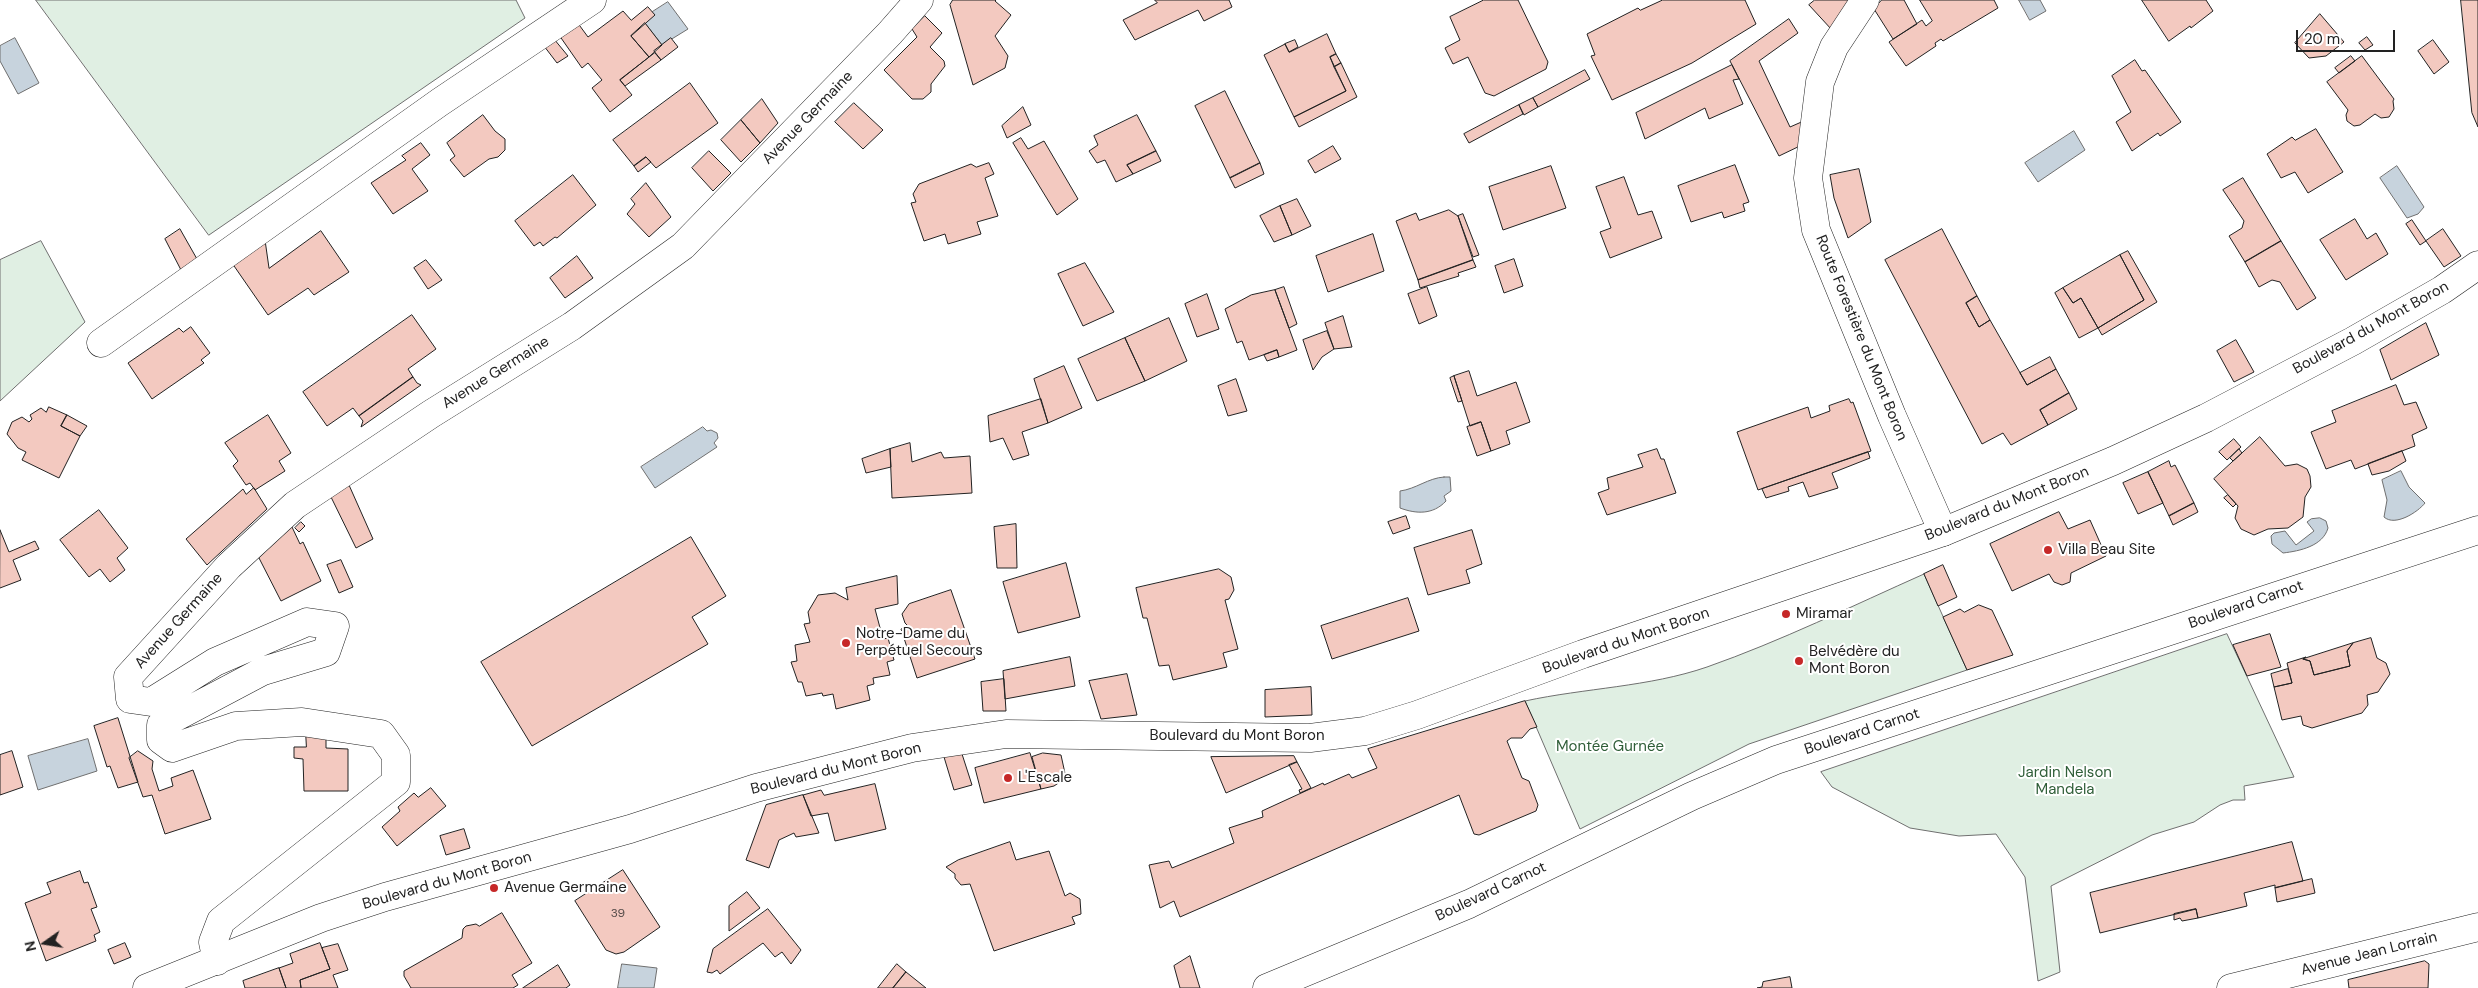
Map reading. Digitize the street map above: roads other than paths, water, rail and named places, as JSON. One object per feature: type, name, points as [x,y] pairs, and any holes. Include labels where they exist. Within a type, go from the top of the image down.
[{"type":"street","points":[[101,343],[440,102],[592,0]]},
{"type":"street","name":"Avenue Germaine","points":[[218,961],[213,942],[221,921],[396,782],[396,755],[381,734],[302,722],[236,726],[172,748],[161,740],[161,724],[262,671],[326,652],[335,626],[307,622],[215,662],[151,702],[130,699],[128,677],[229,566],[295,505],[431,414],[572,326],[683,246],[890,34],[919,0]]},
{"type":"street","name":"Route Forestière du Mont Boron","points":[[1865,0],[1834,47],[1820,82],[1808,178],[1816,230],[1892,416],[1943,532]]},
{"type":"street","name":"Boulevard du Mont Boron","points":[[147,988],[322,918],[385,897],[630,829],[756,788],[912,748],[1006,734],[1310,738],[1365,731],[1417,715],[1583,654],[1943,532],[2113,461],[2206,418],[2353,341],[2442,290],[2478,265]]},
{"type":"street","name":"Boulevard Carnot","points":[[1267,988],[1469,904],[1692,796],[1776,760],[2478,530]]},
{"type":"street","name":"Avenue Jean Lorrain","points":[[2231,988],[2478,927]]},
{"type":"place","name":"Villa Beau Site","points":[[2048,550]]},
{"type":"place","name":"Miramar","points":[[1786,614]]},
{"type":"place","name":"Notre-Dame du Perpétuel Secours","points":[[846,643]]},
{"type":"place","name":"Belvédère du Mont Boron","points":[[1799,661]]},
{"type":"place","name":"L'Escale","points":[[1008,778]]},
{"type":"place","name":"Avenue Germaine","points":[[494,888]]},
{"type":"park label","name":"Montée Gurnée","points":[[1610,747]]},
{"type":"park label","name":"Jardin Nelson Mandela","points":[[2065,782]]}]
